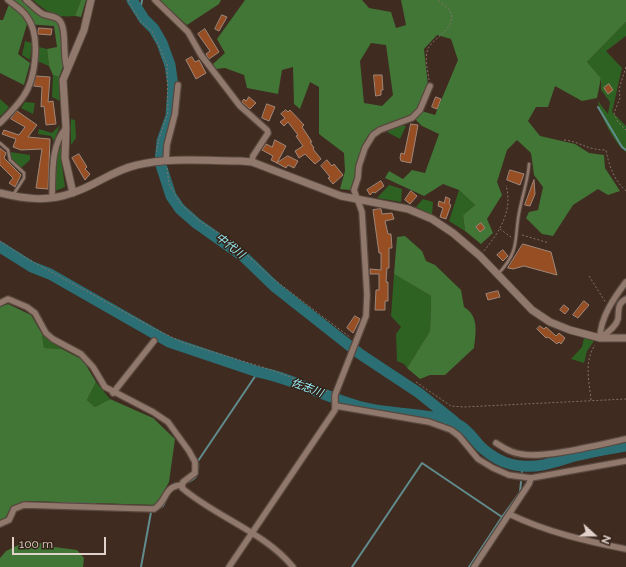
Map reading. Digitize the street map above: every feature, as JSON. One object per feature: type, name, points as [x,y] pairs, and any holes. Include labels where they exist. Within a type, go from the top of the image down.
[{"type":"street","points":[[0,123],[24,97],[30,82],[36,49],[34,31],[27,16],[8,0]]},
{"type":"street","points":[[26,0],[43,14],[58,19],[62,23],[64,30],[64,59],[67,68]]},
{"type":"street","points":[[73,193],[65,158],[66,128],[63,80],[84,30],[91,0]]},
{"type":"street","points":[[155,0],[188,32],[202,55],[240,106],[267,130],[268,133],[253,156],[252,162]]},
{"type":"street","points":[[166,161],[167,145],[175,114],[178,85]]},
{"type":"street","points":[[229,567],[335,410],[335,395],[366,316],[367,295],[362,212],[354,190],[358,178],[359,166],[365,148],[373,135],[380,130],[412,118],[420,110],[430,86]]},
{"type":"street","points":[[52,198],[55,152],[62,133],[66,128]]},
{"type":"street","points":[[0,193],[12,196],[41,199],[52,198],[73,193],[116,171],[155,162],[252,162],[323,189],[357,200],[377,202],[408,209],[432,219],[453,233],[480,256],[532,310],[550,322],[570,330],[600,338],[626,338]]},
{"type":"street","points":[[600,338],[600,330],[613,299],[626,282]]},
{"type":"street","points":[[0,303],[8,299],[27,307],[35,313],[46,332],[53,339],[80,354],[93,367],[105,388],[153,412],[168,422],[195,462],[195,474],[182,485],[173,486],[168,490],[161,505],[154,509],[24,505],[14,509],[9,520],[0,524]]},
{"type":"street","points":[[600,338],[608,333],[616,323],[621,302],[626,299]]},
{"type":"street","points":[[113,392],[154,341]]},
{"type":"street","points":[[336,406],[429,422],[451,430],[459,436],[478,459],[492,468],[509,475],[530,478],[626,461]]},
{"type":"street","points":[[496,443],[511,452],[523,455],[539,455],[626,440]]},
{"type":"street","points":[[474,567],[529,484],[530,478]]},
{"type":"street","points":[[182,485],[184,489],[252,533],[286,559],[293,567]]},
{"type":"street","points":[[509,514],[572,538],[626,549]]},
{"type":"lane","points":[[0,143],[8,150],[10,160],[24,174],[24,178],[12,196]]},
{"type":"lane","points":[[497,275],[510,262],[517,242],[519,213],[528,180],[529,164]]},
{"type":"path","points":[[128,0],[140,21],[152,31],[167,64],[168,112],[159,139],[155,162]]},
{"type":"path","points":[[430,86],[426,52],[431,43],[446,32],[453,19],[451,11],[438,0]]},
{"type":"path","points":[[626,67],[618,89],[620,98],[614,113],[618,122],[626,130]]},
{"type":"path","points":[[564,140],[576,141],[584,147],[594,150],[606,150],[609,163],[618,183],[626,191]]},
{"type":"path","points":[[166,161],[169,184],[180,203],[198,220],[234,243],[272,278],[356,342]]},
{"type":"path","points":[[480,256],[500,229],[508,209],[509,197],[506,185]]},
{"type":"path","points":[[500,229],[517,242]]},
{"type":"path","points":[[517,234],[549,243]]},
{"type":"path","points":[[0,241],[26,258],[159,331],[184,343],[272,370],[335,395]]},
{"type":"path","points":[[588,276],[609,308]]},
{"type":"path","points":[[591,400],[588,365],[591,351],[600,338]]},
{"type":"path","points":[[416,382],[451,406],[464,407],[626,399]]},
{"type":"green space","points":[[8,0],[21,0],[39,14],[66,24],[68,54],[59,77],[53,75],[49,66],[47,49],[57,47],[54,26],[27,24],[18,54],[30,63],[24,85],[0,73],[0,20],[3,20],[9,4]]},
{"type":"green space","points":[[33,0],[81,0],[75,16],[62,16],[52,14]]},
{"type":"green space","points":[[81,0],[86,0],[81,17],[75,16]]},
{"type":"green space","points":[[159,0],[221,0],[219,4],[187,25]]},
{"type":"green space","points":[[245,0],[362,0],[369,8],[391,12],[396,28],[406,25],[401,0],[626,0],[626,22],[587,62],[601,78],[597,98],[582,101],[555,86],[548,107],[536,107],[528,121],[540,136],[575,144],[589,153],[604,155],[605,168],[620,191],[608,195],[598,189],[573,205],[553,236],[542,234],[526,218],[529,212],[538,210],[543,187],[534,175],[531,153],[517,140],[507,150],[497,182],[502,195],[487,219],[493,233],[481,244],[465,231],[463,215],[475,205],[459,190],[443,184],[424,196],[385,178],[389,171],[403,179],[412,170],[425,173],[439,134],[422,126],[412,116],[374,130],[369,135],[361,149],[350,190],[340,189],[345,171],[344,153],[319,134],[319,87],[310,82],[300,109],[294,104],[293,67],[282,70],[278,94],[247,88],[244,75],[225,68],[216,69],[213,64],[225,53],[217,39]],"holes":[[[437,35],[451,39],[458,60],[435,115],[418,110],[428,86],[424,49]],[[371,43],[386,45],[393,95],[382,106],[364,103],[360,61]]]},
{"type":"green space","points":[[626,22],[626,36],[606,51],[622,68],[612,112],[626,126],[626,152],[617,142],[604,121],[598,101],[608,114],[610,102],[601,90],[601,78],[587,62]]},
{"type":"green space","points":[[25,41],[32,43],[30,60],[22,55]]},
{"type":"green space","points":[[39,47],[47,49],[49,66],[37,61]]},
{"type":"green space","points":[[53,75],[59,77],[60,101],[52,97]]},
{"type":"green space","points":[[0,99],[9,107],[1,116],[0,115]]},
{"type":"green space","points":[[25,102],[35,103],[33,114],[21,108]]},
{"type":"green space","points":[[71,119],[75,120],[76,138],[71,145]]},
{"type":"green space","points":[[60,125],[54,142],[51,136],[38,134],[39,129],[52,133]]},
{"type":"green space","points":[[397,125],[406,126],[400,139],[387,132]]},
{"type":"green space","points":[[61,145],[61,158],[65,187],[55,191],[57,156]]},
{"type":"green space","points":[[10,152],[30,155],[30,160],[21,168],[12,160]]},
{"type":"green space","points":[[389,185],[402,189],[401,202],[377,198]]},
{"type":"green space","points":[[459,190],[475,205],[463,215],[465,231],[449,221]]},
{"type":"green space","points":[[423,199],[433,202],[432,215],[416,207]]},
{"type":"green space","points":[[405,236],[422,251],[426,261],[435,265],[461,290],[464,307],[469,311],[474,320],[476,330],[474,348],[445,375],[430,375],[420,379],[407,368],[430,331],[431,296],[394,274],[397,237]]},
{"type":"green space","points":[[394,274],[431,296],[430,331],[407,368],[404,364],[397,361],[396,334],[401,327],[391,316]]},
{"type":"green space","points":[[8,304],[31,315],[42,334],[44,348],[62,349],[83,360],[96,382],[87,400],[95,407],[110,399],[153,418],[175,439],[169,482],[156,505],[26,501],[11,507],[5,519],[0,520],[0,307]]},
{"type":"green space","points":[[42,334],[62,349],[44,348]]},
{"type":"green space","points":[[584,338],[594,341],[587,351],[584,363],[571,359],[582,347]]},
{"type":"green space","points":[[96,382],[110,399],[95,407],[87,400]]},
{"type":"green space","points":[[29,540],[54,547],[77,550],[84,558],[83,567],[0,567],[0,558],[6,551]]},
{"type":"building","points":[[222,15],[227,17],[219,31],[215,29]]},
{"type":"building","points":[[39,28],[52,29],[51,35],[38,34]]},
{"type":"building","points":[[205,29],[219,52],[209,59],[206,54],[210,51],[198,34]]},
{"type":"building","points":[[192,57],[195,62],[199,60],[206,73],[196,79],[186,60]]},
{"type":"building","points":[[374,75],[382,75],[383,90],[381,90],[381,95],[376,96]]},
{"type":"building","points":[[36,76],[50,77],[48,102],[53,101],[56,124],[46,125],[44,106],[41,107],[42,87],[34,86]]},
{"type":"building","points":[[609,84],[613,90],[608,94],[604,88]]},
{"type":"building","points":[[249,97],[256,103],[250,109],[242,102],[244,99],[246,101]]},
{"type":"building","points":[[436,97],[441,99],[437,109],[432,107]]},
{"type":"building","points":[[267,104],[275,107],[269,121],[262,118]]},
{"type":"building","points":[[286,110],[288,112],[290,110],[304,125],[302,127],[312,142],[310,142],[314,148],[313,149],[321,159],[315,164],[305,154],[299,158],[295,151],[303,146],[296,136],[298,135],[288,122],[284,126],[280,122],[285,118],[281,114]]},
{"type":"building","points":[[17,111],[37,125],[28,137],[50,139],[48,189],[36,188],[42,149],[21,150],[13,147],[16,139],[2,134],[4,130],[19,135],[25,127],[11,119]]},
{"type":"building","points":[[411,124],[418,125],[411,163],[401,161],[400,158],[401,153],[404,154]]},
{"type":"building","points":[[275,140],[286,146],[277,163],[271,160],[273,156],[262,150],[266,144],[272,147]]},
{"type":"building","points":[[0,148],[6,153],[4,158],[21,175],[15,187],[9,183],[13,178],[0,165]]},
{"type":"building","points":[[79,154],[87,167],[85,169],[90,174],[85,180],[72,158]]},
{"type":"building","points":[[288,156],[298,161],[294,168],[288,165],[286,168],[277,163]]},
{"type":"building","points":[[327,160],[332,166],[334,164],[343,175],[333,184],[328,178],[330,177],[321,166]]},
{"type":"building","points":[[510,170],[524,174],[520,185],[507,180]]},
{"type":"building","points":[[534,180],[535,194],[530,206],[525,205]]},
{"type":"building","points":[[381,181],[384,186],[370,195],[367,190]]},
{"type":"building","points":[[411,191],[417,196],[410,204],[405,200]]},
{"type":"building","points":[[446,197],[450,199],[449,204],[451,205],[446,219],[440,217],[443,208],[438,206],[439,201],[444,203]]},
{"type":"building","points":[[381,209],[382,214],[392,213],[394,219],[385,221],[388,234],[391,234],[392,248],[389,248],[389,268],[387,268],[386,282],[388,282],[388,301],[385,301],[385,310],[375,310],[376,290],[379,290],[379,274],[370,274],[370,269],[381,270],[381,253],[379,253],[373,210]]},
{"type":"building","points":[[481,223],[485,228],[480,232],[476,227]]},
{"type":"building","points":[[523,244],[551,252],[557,275],[524,266],[513,269],[508,268]]},
{"type":"building","points":[[503,250],[508,256],[503,261],[497,255]]},
{"type":"building","points":[[498,291],[500,297],[488,300],[486,294]]},
{"type":"building","points":[[584,301],[589,305],[578,318],[573,315]]},
{"type":"building","points":[[564,305],[569,309],[565,314],[560,310]]},
{"type":"building","points":[[355,316],[360,319],[353,333],[347,328]]},
{"type":"building","points":[[540,326],[544,329],[546,327],[556,336],[559,333],[565,338],[561,344],[559,342],[557,344],[548,337],[546,338],[537,329]]},
{"type":"waterway","name":"中代川","points":[[132,0],[144,19],[154,29],[162,43],[170,65],[173,86],[171,116],[162,141],[160,162],[171,196],[180,209],[196,223],[244,257],[275,287],[360,354],[419,393],[455,422]]},
{"type":"waterway","points":[[140,12],[142,0]]},
{"type":"waterway","points":[[598,107],[622,147],[626,150]]},
{"type":"waterway","name":"佐志川","points":[[0,247],[32,267],[50,274],[169,342],[258,372],[272,375],[342,401],[370,409],[427,416],[449,421],[464,429],[490,454],[511,464],[529,466],[549,464],[575,456],[626,446]]},
{"type":"waterway","points":[[186,483],[197,475],[198,461],[258,372]]},
{"type":"waterway","points":[[352,567],[422,463],[502,517],[520,492],[521,482]]},
{"type":"waterway","name":"佐志川","points":[[522,466],[522,472]]},
{"type":"waterway","points":[[160,508],[163,506],[168,496]]},
{"type":"waterway","points":[[61,503],[95,504]]},
{"type":"waterway","points":[[141,567],[151,512],[154,511]]},
{"type":"waterway","points":[[469,567],[502,517]]}]
